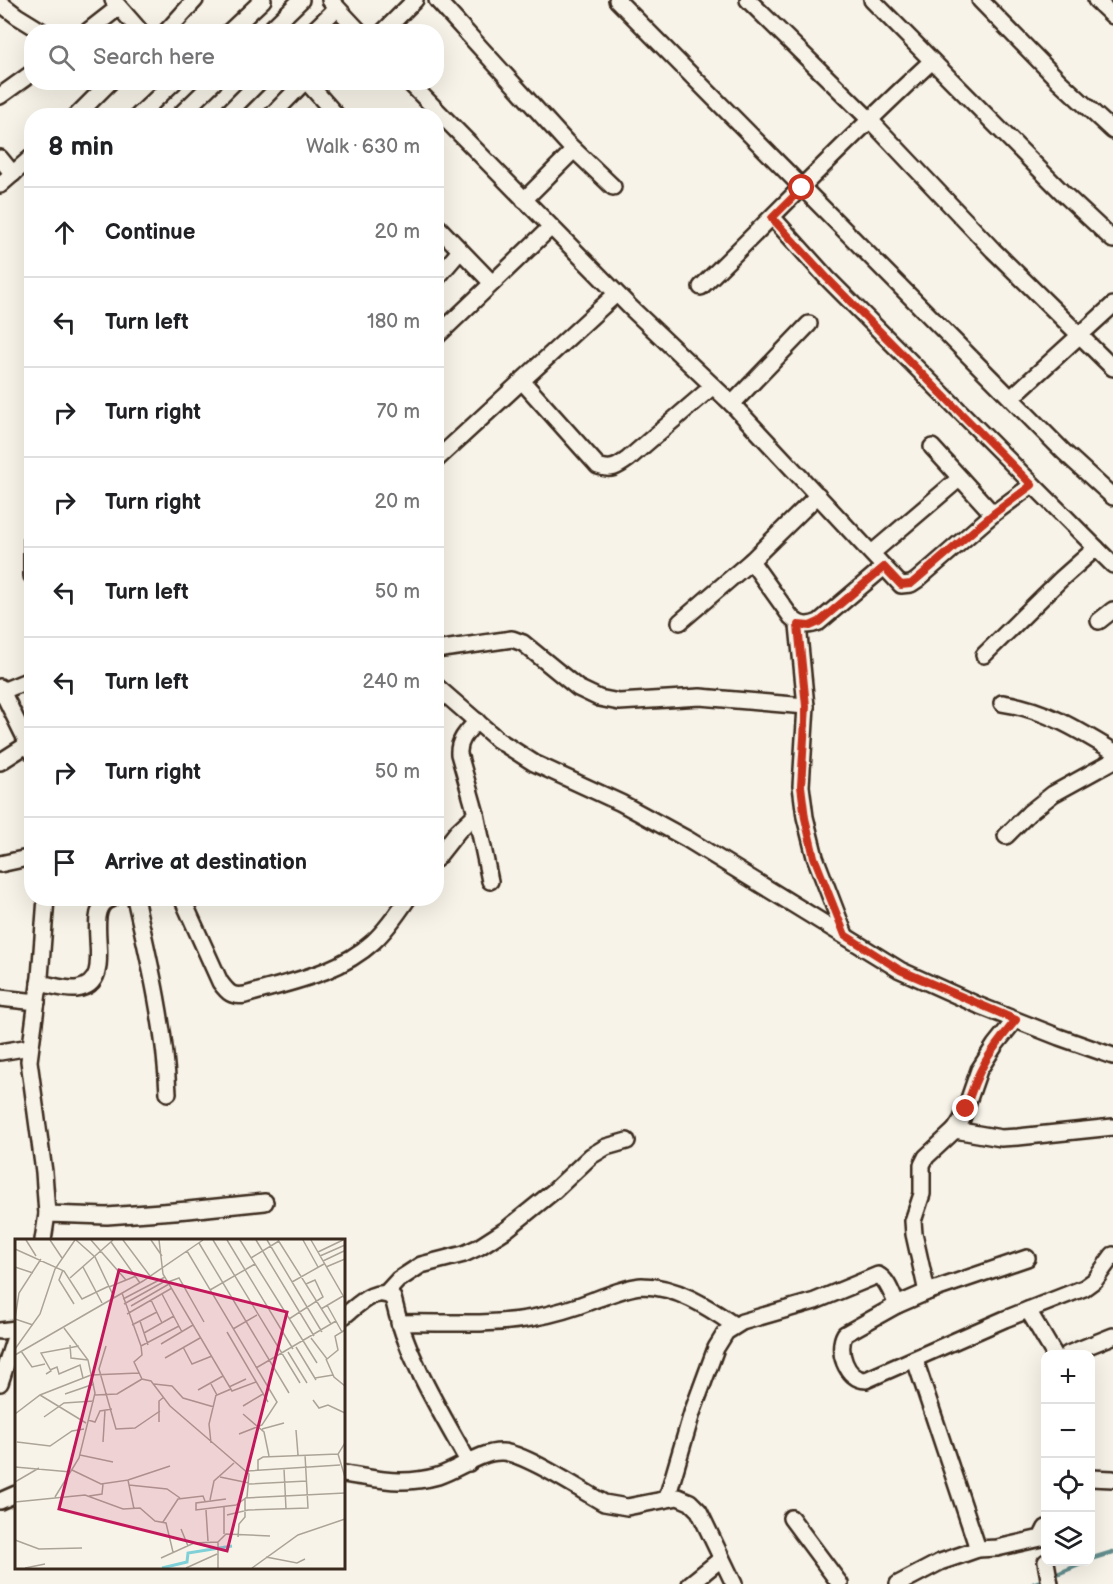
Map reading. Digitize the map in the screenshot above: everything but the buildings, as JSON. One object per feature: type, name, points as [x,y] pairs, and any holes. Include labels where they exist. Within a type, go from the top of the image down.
[{"type":"street","points":[[173,24],[195,0]]},
{"type":"street","points":[[238,24],[263,0]]},
{"type":"street","points":[[276,24],[301,0]]},
{"type":"street","points":[[391,24],[415,0]]},
{"type":"street","points":[[437,0],[574,150],[613,187]]},
{"type":"street","points":[[617,0],[1064,452],[1113,497]]},
{"type":"street","points":[[748,0],[869,119],[993,250],[1113,368]]},
{"type":"street","points":[[872,0],[1113,240]]},
{"type":"street","points":[[980,0],[1059,81],[1113,131]]},
{"type":"street","points":[[1096,0],[1113,16]]},
{"type":"street","points":[[94,24],[115,2],[134,24]]},
{"type":"street","points":[[0,3],[31,24]]},
{"type":"street","points":[[318,24],[334,4],[352,24]]},
{"type":"street","points":[[701,287],[869,119],[932,61]]},
{"type":"street","points":[[0,96],[24,79]]},
{"type":"street","points":[[84,108],[102,90]]},
{"type":"street","points":[[146,108],[166,90]]},
{"type":"street","points":[[187,108],[206,90]]},
{"type":"street","points":[[233,108],[251,90]]},
{"type":"street","points":[[279,108],[298,90]]},
{"type":"street","points":[[313,90],[330,108]]},
{"type":"street","points":[[417,90],[434,108]]},
{"type":"street","points":[[444,118],[616,294],[732,404],[901,585],[911,584],[993,514],[1032,485]]},
{"type":"street","points":[[524,200],[574,150]]},
{"type":"street","points":[[0,158],[13,174]]},
{"type":"street","points":[[0,185],[24,164]]},
{"type":"street","points":[[772,218],[827,278],[1113,565]]},
{"type":"street","points":[[444,329],[551,227]]},
{"type":"street","points":[[444,234],[492,283]]},
{"type":"street","points":[[444,270],[460,251]]},
{"type":"street","points":[[444,453],[616,294]]},
{"type":"street","points":[[1012,397],[1113,305]]},
{"type":"street","points":[[732,404],[808,324]]},
{"type":"street","points":[[522,381],[598,466],[606,469],[615,469],[714,386]]},
{"type":"street","points":[[932,447],[993,514]]},
{"type":"street","points":[[872,553],[960,478]]},
{"type":"street","points":[[680,622],[751,561],[818,495]]},
{"type":"street","points":[[984,655],[1096,548]]},
{"type":"street","points":[[751,561],[798,625],[806,706],[801,786],[805,818],[814,857],[845,935]]},
{"type":"street","points":[[798,625],[810,626],[819,622],[884,567]]},
{"type":"street","points":[[1098,621],[1113,610]]},
{"type":"street","points":[[444,649],[512,639],[523,643],[578,688],[599,698],[619,702],[700,697],[806,706]]},
{"type":"street","points":[[24,682],[1,690],[24,736]]},
{"type":"street","points":[[444,693],[498,740],[534,764],[621,803],[687,839],[900,970],[1016,1020],[1110,1053]]},
{"type":"street","points":[[1002,703],[1022,706],[1060,719],[1113,751]]},
{"type":"street","points":[[477,721],[458,746],[476,814],[490,881]]},
{"type":"street","points":[[0,762],[24,751]]},
{"type":"street","points":[[1006,836],[1029,813],[1053,794],[1113,761]]},
{"type":"street","points":[[444,849],[476,814]]},
{"type":"street","points":[[0,864],[24,859]]},
{"type":"street","points":[[43,1239],[47,1214],[40,1137],[29,1061],[39,983],[44,906]]},
{"type":"street","points":[[39,983],[74,989],[90,983],[96,975],[99,962],[98,918],[102,906]]},
{"type":"street","points":[[137,906],[162,1025],[168,1093]]},
{"type":"street","points":[[186,906],[220,982],[234,996],[245,995],[328,970],[350,959],[373,941],[401,906]]},
{"type":"street","points":[[0,998],[37,1002]]},
{"type":"street","points":[[927,1292],[914,1234],[914,1221],[922,1194],[922,1165],[926,1157],[955,1131],[962,1119],[979,1070],[995,1045],[1016,1020]]},
{"type":"street","points":[[0,1052],[30,1047]]},
{"type":"street","points":[[955,1131],[1001,1138],[1113,1127]]},
{"type":"street","points":[[386,1293],[398,1280],[421,1265],[464,1254],[479,1247],[507,1229],[554,1191],[591,1156],[627,1141]]},
{"type":"street","points":[[47,1214],[107,1215],[265,1202]]},
{"type":"street","points":[[1027,1258],[927,1292],[897,1305],[845,1334],[840,1349],[852,1375],[858,1380],[866,1380],[1084,1288],[1095,1280],[1113,1255]]},
{"type":"street","points":[[667,1498],[692,1413],[716,1348],[721,1338],[734,1326],[815,1301],[878,1275],[883,1277],[897,1305]]},
{"type":"street","points":[[399,1323],[501,1322],[532,1318],[574,1308],[622,1290],[642,1286],[660,1288],[691,1299],[734,1326]]},
{"type":"street","points":[[345,1315],[377,1293],[386,1293],[393,1298],[399,1323],[428,1388],[469,1463]]},
{"type":"street","points":[[1028,1310],[1052,1350]]},
{"type":"street","points":[[0,1330],[15,1329]]},
{"type":"street","points":[[1078,1350],[1113,1336]]},
{"type":"street","points":[[0,1383],[15,1337]]},
{"type":"street","points":[[915,1360],[978,1549]]},
{"type":"street","points":[[345,1474],[400,1483],[418,1481],[501,1452],[519,1455],[604,1503],[614,1506],[627,1507],[678,1497],[690,1502],[699,1511],[734,1584]]},
{"type":"street","points":[[1095,1478],[1113,1479]]},
{"type":"street","points":[[0,1501],[15,1494]]},
{"type":"street","points":[[791,1518],[840,1584]]},
{"type":"street","points":[[898,1584],[940,1562],[978,1549],[997,1548],[1041,1534]]},
{"type":"street","points":[[690,1584],[722,1559]]},
{"type":"waterway","points":[[1095,1557],[1113,1552]]},
{"type":"waterway","points":[[1033,1584],[1076,1566]]},
{"type":"route","points":[[802,188],[772,218],[827,278],[1032,485],[993,514],[911,584],[901,585],[884,567],[819,622],[810,626],[798,625],[806,706],[801,786],[805,818],[814,857],[845,935],[900,970],[1016,1020],[995,1045],[979,1070],[966,1109]]}]
